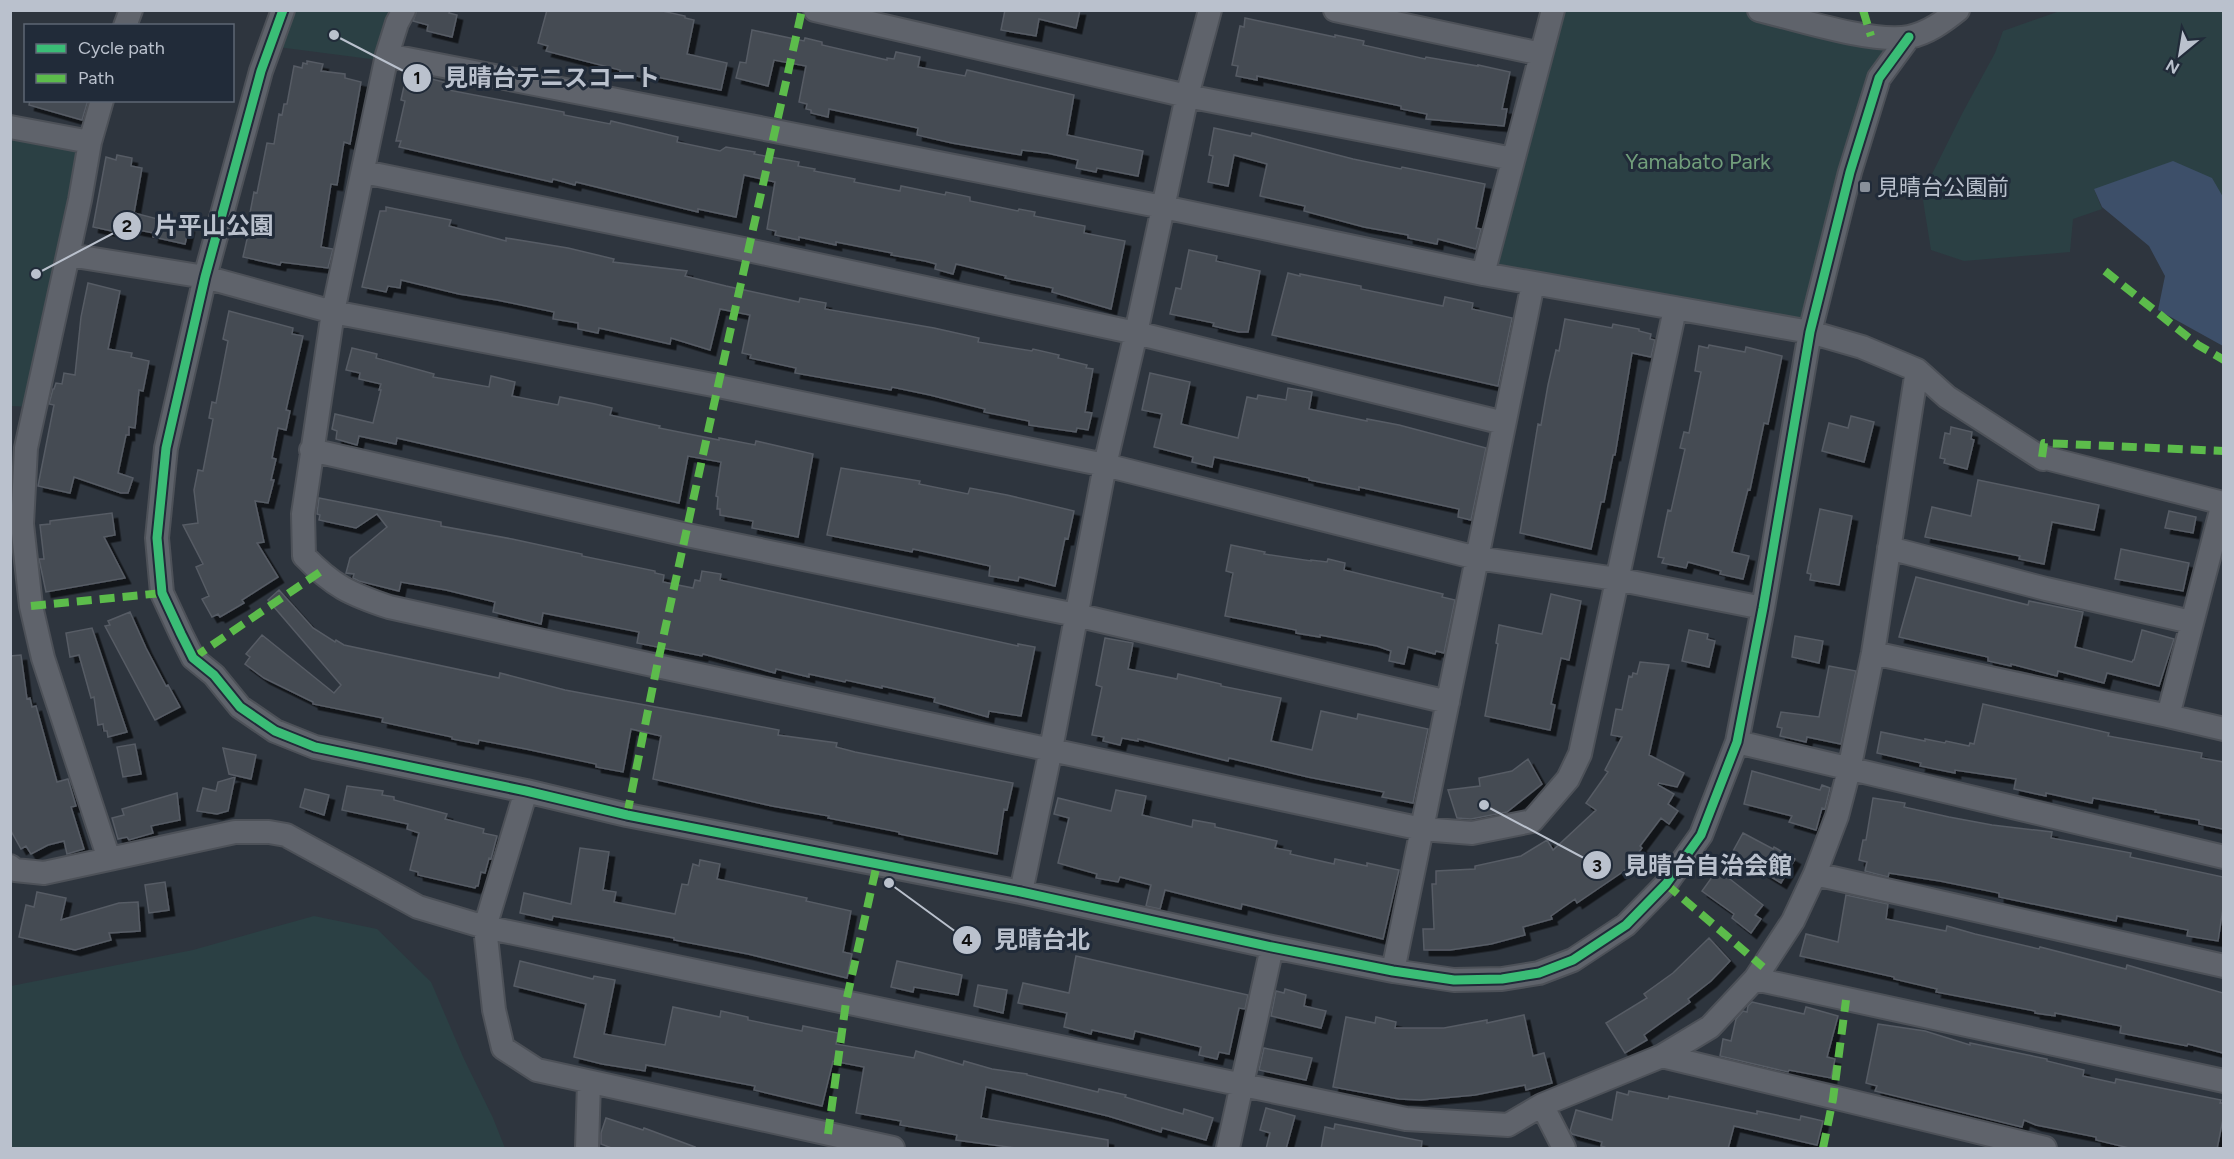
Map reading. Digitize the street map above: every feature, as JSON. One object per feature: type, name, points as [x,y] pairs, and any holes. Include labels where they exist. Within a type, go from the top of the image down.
[{"type":"street","points":[[283,10],[261,71],[205,277],[166,448],[157,538],[162,593],[193,658],[213,675],[240,707],[275,731],[315,747],[526,791],[627,815],[1021,892],[1272,947],[1393,971],[1454,980],[1502,979],[1539,973],[1573,960],[1626,925],[1666,884],[1701,835],[1737,742],[1763,608],[1810,333],[1850,172],[1879,78],[1909,37]]},
{"type":"street","points":[[404,10],[397,23],[387,55],[333,312],[303,514],[304,556],[338,587],[354,596],[389,607],[1422,829],[1472,833],[1532,821],[1568,779],[1580,754],[1675,309]]},
{"type":"street","points":[[815,10],[1187,96],[1513,159]]},
{"type":"street","points":[[1021,892],[1051,749],[1105,465],[1187,96],[1210,10]]},
{"type":"street","points":[[1335,10],[1541,54]]},
{"type":"street","points":[[1483,274],[1553,10]]},
{"type":"street","points":[[1758,10],[1870,36],[1909,37],[1939,26],[1958,10]]},
{"type":"street","points":[[387,55],[1163,207],[1483,274],[1810,333],[1862,347],[1917,370],[1947,397],[2043,459],[2042,457],[2223,503],[2168,717]]},
{"type":"street","points":[[101,102],[90,142],[69,255],[26,448],[16,524],[43,658],[109,859]]},
{"type":"street","points":[[10,127],[90,142]]},
{"type":"street","points":[[364,172],[748,250],[1136,333],[1504,423]]},
{"type":"street","points":[[69,255],[205,277],[333,312],[718,386],[1105,465],[1477,558],[1616,579],[1763,608]]},
{"type":"street","points":[[1393,971],[1533,283]]},
{"type":"street","points":[[10,866],[15,870],[44,873],[235,832],[269,832],[286,835],[418,907],[485,927],[1243,1086],[1418,1120],[1508,1125],[1542,1105],[1662,1056],[1710,1027],[1755,980],[1793,921],[1815,874],[1837,816],[1849,770],[1873,653],[1917,370]]},
{"type":"street","points":[[311,450],[687,535],[1076,615],[1448,702]]},
{"type":"street","points":[[1889,548],[2046,589],[2191,622]]},
{"type":"street","points":[[1873,653],[2223,729]]},
{"type":"street","points":[[1737,742],[2223,857]]},
{"type":"street","points":[[526,791],[485,927],[494,1010],[503,1048],[537,1070],[827,1142],[893,1149]]},
{"type":"street","points":[[1815,874],[2223,966]]},
{"type":"street","points":[[1228,1149],[1272,947]]},
{"type":"street","points":[[1755,980],[2223,1081]]},
{"type":"street","points":[[1662,1056],[2045,1149]]},
{"type":"street","points":[[587,1149],[589,1082]]},
{"type":"street","points":[[1542,1105],[1564,1149]]},
{"type":"green space","points":[[283,11],[404,11],[386,61],[270,46]]},
{"type":"green space","name":"Yamabato Park","points":[[1553,11],[1759,11],[1909,37],[1879,79],[1810,332],[1483,274]]},
{"type":"green space","points":[[2060,11],[2223,11],[2223,201],[2094,189],[2102,209],[2073,219],[2070,252],[1964,261],[1931,250],[1922,194],[1995,53],[2003,31]]},
{"type":"green space","points":[[11,125],[90,142],[35,407],[11,406]]},
{"type":"green space","points":[[314,916],[377,929],[431,982],[505,1148],[11,1148],[11,986],[193,950]]},
{"type":"water","points":[[2173,161],[2212,178],[2223,197],[2223,346],[2158,310],[2165,276],[2149,246],[2102,207],[2094,189]]},
{"type":"building","points":[[417,10],[450,10],[449,13],[457,15],[452,37],[427,31],[428,25],[413,21]]},
{"type":"building","points":[[547,10],[658,10],[694,20],[687,54],[727,63],[721,90],[642,74],[641,77],[546,51],[548,46],[538,43]]},
{"type":"building","points":[[1005,10],[1080,10],[1076,28],[1039,19],[1036,36],[1001,30]]},
{"type":"building","points":[[1245,18],[1364,41],[1363,45],[1425,59],[1426,57],[1510,72],[1502,109],[1507,109],[1504,126],[1426,119],[1427,114],[1401,109],[1401,106],[1257,76],[1257,80],[1236,76],[1238,66],[1232,65],[1240,26],[1244,27]]},
{"type":"building","points":[[752,30],[804,41],[805,38],[822,42],[822,45],[887,60],[887,58],[894,59],[896,52],[920,57],[918,67],[965,76],[967,70],[1074,95],[1067,135],[1143,151],[1138,176],[1097,168],[1096,172],[1076,168],[1078,160],[1047,153],[1022,150],[1021,155],[952,143],[917,135],[918,128],[829,109],[828,117],[811,113],[811,110],[806,109],[807,104],[799,102],[806,66],[774,60],[768,86],[736,78],[740,62],[746,63]]},
{"type":"building","points":[[307,61],[323,64],[321,71],[345,74],[345,78],[361,82],[350,144],[344,142],[337,185],[331,184],[321,247],[333,249],[328,268],[281,262],[280,265],[243,257],[253,213],[250,213],[254,192],[257,193],[267,143],[274,144],[279,114],[282,115],[284,104],[287,104],[294,66],[302,68],[303,63],[307,64]]},
{"type":"building","points":[[419,76],[444,82],[443,89],[564,112],[564,115],[610,124],[611,121],[678,137],[677,142],[720,151],[726,147],[755,152],[754,154],[799,162],[798,166],[855,179],[854,182],[900,191],[901,186],[945,195],[946,192],[970,197],[970,201],[1018,211],[1019,209],[1035,212],[1034,216],[1085,226],[1084,233],[1125,241],[1111,309],[1052,292],[1053,288],[1005,278],[1006,276],[956,264],[953,274],[935,269],[936,264],[891,255],[892,253],[836,242],[836,245],[799,237],[799,240],[775,235],[776,231],[767,229],[775,182],[744,175],[736,217],[698,209],[698,212],[576,182],[575,185],[553,179],[552,182],[399,147],[401,141],[396,141],[405,101],[401,100],[406,77],[419,80]]},
{"type":"building","points":[[30,102],[87,102],[82,120],[29,105]]},
{"type":"building","points":[[1214,128],[1251,136],[1252,133],[1353,159],[1485,184],[1476,228],[1481,229],[1476,249],[1438,239],[1437,244],[1408,238],[1408,235],[1364,227],[1304,211],[1305,206],[1260,196],[1267,164],[1234,155],[1228,186],[1208,182],[1213,156],[1209,155]]},
{"type":"building","points":[[117,155],[132,158],[131,166],[142,168],[134,213],[189,227],[185,244],[153,237],[154,233],[118,226],[117,232],[93,227],[106,157],[116,160]]},
{"type":"building","points":[[386,207],[451,220],[449,226],[506,241],[506,238],[568,248],[614,259],[613,262],[687,271],[685,276],[726,286],[799,302],[800,298],[826,303],[825,309],[934,328],[979,338],[978,342],[1032,351],[1033,349],[1059,355],[1058,358],[1087,365],[1086,368],[1093,369],[1085,412],[1092,413],[1088,430],[1077,428],[1076,432],[1029,425],[1029,421],[984,412],[985,409],[930,395],[795,373],[796,368],[750,358],[751,355],[742,353],[750,315],[720,309],[710,350],[671,338],[670,344],[599,328],[598,333],[578,329],[578,323],[553,319],[554,312],[459,294],[401,280],[400,288],[388,286],[386,292],[362,287],[380,211],[386,211]]},
{"type":"building","points":[[1189,250],[1217,256],[1216,261],[1260,271],[1248,332],[1213,326],[1214,323],[1170,314],[1176,288],[1181,289]]},
{"type":"building","points":[[1288,273],[1361,286],[1361,289],[1443,306],[1445,297],[1473,303],[1472,309],[1512,318],[1498,386],[1272,335]]},
{"type":"building","points":[[88,283],[120,291],[108,349],[132,353],[131,357],[149,361],[143,391],[139,390],[135,428],[129,427],[129,435],[126,435],[118,473],[133,478],[128,493],[121,493],[74,477],[70,493],[38,486],[54,405],[49,404],[53,389],[56,383],[62,384],[64,373],[75,375],[81,317]]},
{"type":"building","points":[[229,311],[293,328],[292,334],[303,336],[286,410],[290,411],[286,430],[278,428],[272,458],[276,459],[271,480],[274,480],[268,503],[255,501],[264,542],[257,543],[278,577],[242,600],[244,603],[220,617],[218,614],[212,617],[202,599],[209,596],[196,567],[203,564],[183,525],[198,523],[194,490],[198,470],[203,471],[213,419],[209,418],[212,402],[216,403],[228,341],[223,339]]},
{"type":"building","points":[[1565,319],[1612,328],[1613,324],[1639,329],[1639,331],[1651,334],[1650,339],[1655,340],[1651,357],[1632,353],[1615,455],[1613,455],[1604,502],[1601,502],[1591,549],[1520,533],[1538,424],[1541,425],[1548,385],[1556,350],[1559,351]]},
{"type":"building","points":[[1709,345],[1745,352],[1746,347],[1782,356],[1768,424],[1764,423],[1750,490],[1748,489],[1732,552],[1749,556],[1743,579],[1720,574],[1721,571],[1688,562],[1686,568],[1662,563],[1664,558],[1658,557],[1685,449],[1680,448],[1684,432],[1689,433],[1701,372],[1695,371],[1699,346],[1708,348]]},
{"type":"building","points":[[352,348],[377,354],[376,358],[434,374],[433,377],[489,387],[491,376],[515,382],[512,396],[558,405],[560,397],[612,408],[610,415],[660,426],[659,428],[755,445],[756,441],[813,454],[798,537],[752,528],[753,521],[720,515],[716,496],[721,462],[688,456],[679,503],[397,438],[396,444],[359,436],[357,445],[336,439],[337,431],[332,429],[335,414],[373,423],[381,390],[379,390],[381,384],[359,379],[360,373],[346,370]]},
{"type":"building","points":[[1150,373],[1190,382],[1181,424],[1238,438],[1247,397],[1257,399],[1258,395],[1286,400],[1288,388],[1312,392],[1309,409],[1399,425],[1486,448],[1471,520],[1458,517],[1459,509],[1359,487],[1359,490],[1309,480],[1309,478],[1214,457],[1212,467],[1192,462],[1193,457],[1154,447],[1162,414],[1142,410]]},
{"type":"building","points":[[1851,416],[1874,422],[1864,462],[1822,451],[1829,423],[1848,428]]},
{"type":"building","points":[[1951,427],[1972,432],[1971,439],[1974,440],[1967,469],[1944,463],[1945,459],[1940,458],[1945,433],[1950,434]]},
{"type":"building","points":[[841,468],[920,481],[919,484],[968,494],[970,488],[1074,511],[1068,539],[1065,538],[1055,586],[1019,577],[1018,581],[989,576],[990,566],[913,549],[912,552],[827,535]]},
{"type":"building","points":[[1978,480],[2099,505],[2094,530],[2052,522],[2044,564],[2019,559],[2020,556],[1925,537],[1932,507],[1971,516]]},
{"type":"building","points":[[319,498],[441,522],[441,526],[512,539],[655,571],[655,573],[664,575],[663,582],[693,588],[695,580],[700,581],[702,571],[721,574],[720,580],[1018,646],[1018,644],[1035,647],[1021,716],[989,711],[988,717],[934,702],[935,698],[882,686],[882,688],[846,680],[845,682],[809,674],[809,677],[776,669],[775,673],[703,654],[702,656],[637,643],[639,632],[543,613],[541,624],[493,612],[495,602],[446,590],[401,582],[399,591],[359,581],[353,578],[354,574],[346,573],[350,558],[387,527],[377,514],[356,528],[319,520],[320,515],[317,514]]},
{"type":"building","points":[[1820,509],[1852,516],[1839,585],[1810,580],[1811,574],[1807,573]]},
{"type":"building","points":[[2169,511],[2196,517],[2193,533],[2165,528]]},
{"type":"building","points":[[112,513],[115,535],[104,537],[125,578],[46,592],[39,559],[44,559],[40,525],[50,524],[50,521]]},
{"type":"building","points":[[1231,545],[1265,552],[1264,554],[1311,561],[1327,562],[1328,559],[1345,563],[1344,570],[1443,594],[1442,597],[1455,600],[1444,653],[1436,651],[1435,654],[1408,647],[1404,664],[1389,661],[1391,651],[1377,646],[1320,635],[1320,637],[1296,633],[1296,630],[1225,616],[1233,573],[1226,571]]},
{"type":"building","points":[[2121,549],[2189,563],[2183,591],[2115,579]]},
{"type":"building","points":[[1916,577],[2028,605],[2029,601],[2083,612],[2075,647],[2132,662],[2142,630],[2174,639],[2159,686],[2107,673],[2104,683],[2058,671],[2057,676],[2011,664],[2011,666],[1988,661],[1988,657],[1899,637]]},
{"type":"building","points":[[279,590],[313,628],[344,645],[499,678],[500,673],[565,690],[779,730],[778,735],[837,743],[836,747],[855,752],[1013,783],[1007,810],[1004,809],[997,854],[653,779],[661,736],[631,729],[623,772],[526,749],[479,740],[478,744],[452,739],[452,737],[382,722],[383,718],[313,704],[264,678],[245,664],[250,657],[246,654],[262,635],[334,693],[341,685],[268,600]]},
{"type":"building","points":[[1551,594],[1581,601],[1569,660],[1561,658],[1551,704],[1555,705],[1550,730],[1485,716],[1498,644],[1496,643],[1499,625],[1542,634]]},
{"type":"building","points":[[130,612],[166,686],[168,685],[180,707],[155,720],[105,626],[110,625],[108,621]]},
{"type":"building","points":[[92,628],[127,732],[108,737],[103,724],[98,725],[94,697],[91,698],[79,655],[70,657],[66,633]]},
{"type":"building","points":[[1689,630],[1708,634],[1707,639],[1715,641],[1709,667],[1682,661]]},
{"type":"building","points":[[1795,636],[1823,641],[1819,663],[1792,657]]},
{"type":"building","points":[[1105,638],[1133,643],[1128,669],[1177,679],[1178,674],[1221,684],[1221,686],[1281,698],[1271,741],[1312,750],[1321,711],[1357,719],[1358,714],[1428,729],[1413,803],[1382,797],[1384,792],[1229,758],[1228,761],[1138,739],[1138,741],[1122,738],[1120,745],[1103,741],[1104,737],[1092,735],[1102,687],[1096,685]]},
{"type":"building","points":[[21,655],[27,699],[30,698],[32,707],[36,706],[57,782],[68,779],[76,806],[71,807],[84,849],[67,854],[64,841],[48,845],[31,854],[26,846],[21,849],[10,829],[10,656]]},
{"type":"building","points":[[1640,662],[1669,665],[1649,755],[1684,773],[1677,787],[1659,783],[1658,785],[1674,794],[1668,804],[1678,811],[1669,824],[1661,818],[1624,871],[1577,903],[1575,899],[1551,916],[1552,919],[1523,927],[1525,935],[1491,944],[1450,950],[1424,950],[1423,929],[1434,929],[1432,884],[1436,884],[1436,871],[1475,869],[1475,866],[1521,856],[1547,840],[1553,850],[1596,810],[1586,803],[1608,772],[1605,770],[1622,737],[1611,735],[1616,709],[1622,710],[1629,676],[1632,677],[1633,673],[1637,674]]},
{"type":"building","points":[[1829,666],[1856,671],[1841,744],[1807,737],[1806,742],[1780,736],[1782,728],[1777,727],[1781,712],[1819,717]]},
{"type":"building","points":[[1983,704],[2109,733],[2108,736],[2202,753],[2201,758],[2223,762],[2223,829],[2199,824],[2199,820],[2155,812],[2156,810],[2093,798],[2092,803],[2014,789],[2016,779],[1955,770],[1955,773],[1920,766],[1921,763],[1877,753],[1881,732],[1925,741],[1925,739],[1945,743],[1946,741],[1969,746],[1970,743],[1974,744]]},
{"type":"building","points":[[135,744],[141,774],[123,777],[117,747]]},
{"type":"building","points":[[223,748],[256,755],[251,779],[229,774]]},
{"type":"building","points":[[1528,759],[1542,784],[1507,812],[1471,819],[1457,818],[1448,790],[1480,786],[1479,778],[1512,771]]},
{"type":"building","points":[[1752,771],[1820,790],[1822,785],[1830,788],[1825,809],[1822,808],[1816,830],[1789,822],[1792,816],[1744,804]]},
{"type":"building","points":[[235,777],[228,811],[217,814],[197,811],[203,788],[216,791],[218,782]]},
{"type":"building","points":[[347,786],[383,791],[382,795],[394,797],[394,800],[447,814],[445,819],[484,829],[483,833],[497,836],[491,859],[489,858],[485,873],[481,872],[478,886],[475,888],[418,875],[418,872],[410,870],[419,833],[407,829],[408,824],[342,810]]},
{"type":"building","points":[[305,789],[329,795],[324,815],[300,807]]},
{"type":"building","points":[[1116,790],[1146,796],[1142,815],[1192,827],[1193,820],[1215,824],[1215,827],[1277,841],[1275,848],[1291,851],[1290,854],[1334,864],[1335,859],[1399,870],[1383,939],[1242,904],[1241,909],[1165,890],[1160,909],[1146,906],[1151,885],[1120,877],[1118,882],[1096,878],[1097,874],[1058,863],[1069,818],[1054,814],[1058,798],[1111,811]]},
{"type":"building","points":[[177,793],[180,820],[151,826],[153,833],[129,840],[127,837],[118,839],[112,818],[124,815],[122,809]]},
{"type":"building","points":[[1873,798],[1905,803],[1904,807],[1949,817],[2052,832],[2051,838],[2131,853],[2130,857],[2223,877],[2223,908],[2218,941],[2187,936],[2188,930],[2117,916],[2116,921],[1999,897],[1999,893],[1940,881],[1889,873],[1888,877],[1865,871],[1867,862],[1859,860],[1863,840],[1866,840]]},
{"type":"building","points":[[1743,833],[1795,859],[1781,883],[1732,853]]},
{"type":"building","points":[[580,848],[609,852],[603,890],[616,892],[614,902],[675,914],[682,884],[688,885],[693,864],[699,866],[700,860],[720,864],[717,879],[807,898],[806,901],[851,911],[843,952],[852,954],[847,978],[748,954],[674,940],[674,938],[553,916],[552,920],[520,913],[524,893],[571,904]]},
{"type":"building","points":[[1721,872],[1763,905],[1755,915],[1761,919],[1751,933],[1732,918],[1734,914],[1702,891],[1715,873],[1719,876]]},
{"type":"building","points":[[165,882],[169,910],[149,913],[145,885]]},
{"type":"building","points":[[37,892],[66,898],[61,920],[119,903],[138,902],[140,931],[109,933],[111,940],[75,950],[19,937],[26,905],[34,907]]},
{"type":"building","points":[[1846,895],[1888,904],[1886,919],[1946,931],[1947,926],[2126,969],[2127,965],[2223,993],[2223,1053],[2188,1044],[2187,1046],[2120,1033],[2121,1026],[2055,1013],[2055,1016],[2035,1013],[2035,1011],[1936,992],[1937,989],[1894,979],[1894,977],[1800,956],[1806,934],[1838,942]]},
{"type":"building","points":[[1709,938],[1730,961],[1711,981],[1688,999],[1690,1002],[1644,1035],[1647,1040],[1625,1053],[1606,1023],[1647,998],[1644,994],[1673,973]]},
{"type":"building","points":[[1076,956],[1248,995],[1245,1009],[1239,1008],[1229,1054],[1219,1052],[1217,1059],[1199,1055],[1201,1047],[1135,1031],[1133,1039],[1092,1030],[1091,1034],[1064,1027],[1067,1013],[1018,1003],[1023,983],[1069,993]]},
{"type":"building","points":[[520,961],[593,979],[594,976],[615,980],[604,1034],[665,1045],[673,1007],[720,1017],[721,1011],[748,1017],[748,1020],[802,1031],[803,1026],[838,1033],[836,1044],[914,1058],[916,1051],[963,1065],[964,1061],[1098,1092],[1099,1089],[1126,1095],[1125,1097],[1183,1114],[1184,1109],[1213,1118],[1206,1140],[1162,1128],[1161,1132],[1108,1116],[986,1087],[981,1118],[1108,1140],[1108,1149],[1023,1149],[956,1140],[957,1135],[900,1125],[901,1121],[856,1113],[864,1067],[833,1061],[822,1106],[754,1090],[755,1086],[646,1065],[645,1071],[602,1064],[574,1057],[586,1004],[514,986]]},
{"type":"building","points":[[897,961],[962,975],[958,995],[914,987],[913,992],[891,987]]},
{"type":"building","points":[[978,985],[1007,990],[1003,1013],[974,1006]]},
{"type":"building","points":[[1285,989],[1306,995],[1304,1006],[1326,1011],[1321,1028],[1271,1016],[1276,991],[1284,993]]},
{"type":"building","points":[[1752,1002],[1804,1014],[1806,1007],[1838,1016],[1827,1057],[1835,1059],[1831,1078],[1789,1070],[1788,1072],[1720,1056],[1723,1039],[1731,1041],[1736,1019],[1743,1011],[1747,1012]]},
{"type":"building","points":[[1524,1015],[1533,1056],[1544,1053],[1552,1083],[1526,1090],[1525,1085],[1475,1095],[1421,1100],[1399,1099],[1333,1087],[1346,1017],[1375,1023],[1376,1017],[1396,1022],[1395,1028],[1444,1028],[1487,1020],[1487,1023]]},
{"type":"building","points":[[1878,1024],[1925,1031],[1970,1045],[1970,1043],[2047,1059],[2047,1061],[2084,1070],[2083,1076],[2115,1083],[2116,1079],[2221,1100],[2223,1119],[2217,1149],[2133,1149],[2096,1140],[2096,1137],[2036,1125],[2024,1120],[2022,1127],[1875,1091],[1877,1086],[1866,1083]]},
{"type":"building","points":[[1264,1048],[1312,1058],[1306,1080],[1259,1070]]},
{"type":"building","points":[[1629,1091],[1668,1099],[1669,1096],[1757,1114],[1757,1111],[1800,1120],[1801,1116],[1823,1121],[1817,1145],[1734,1126],[1728,1149],[1610,1149],[1601,1146],[1602,1142],[1572,1134],[1570,1131],[1576,1110],[1612,1120],[1617,1092],[1628,1095]]},
{"type":"building","points":[[1266,1108],[1295,1116],[1286,1149],[1266,1149],[1270,1133],[1260,1130]]},
{"type":"building","points":[[606,1118],[643,1130],[644,1128],[695,1147],[694,1149],[614,1149],[601,1144],[601,1133]]},
{"type":"building","points":[[1335,1124],[1422,1141],[1421,1149],[1321,1149],[1325,1127],[1334,1129]]},
{"type":"marked path","points":[[627,815],[657,666],[802,10]]},
{"type":"marked path","points":[[1863,10],[1871,36]]},
{"type":"marked path","points":[[2105,271],[2198,345],[2224,360]]},
{"type":"marked path","points":[[2042,457],[2044,443],[2224,451]]},
{"type":"marked path","points":[[193,658],[320,572]]},
{"type":"marked path","points":[[31,606],[162,593]]},
{"type":"marked path","points":[[828,1134],[846,1002],[877,864]]},
{"type":"marked path","points":[[1666,884],[1763,967]]},
{"type":"marked path","points":[[1823,1148],[1833,1099],[1846,1000]]},
{"type":"cycle path","points":[[283,10],[261,71],[205,277],[166,448],[157,538],[162,593],[181,634],[193,658],[214,675],[240,707],[275,731],[315,747],[526,791],[627,815],[1021,892],[1272,947],[1393,971],[1454,980],[1502,979],[1539,973],[1573,960],[1626,925],[1666,884],[1701,835],[1737,742],[1763,608],[1810,332],[1850,172],[1879,78],[1909,37]]},
{"type":"place","name":"見晴台テニスコート","points":[[334,35]]},
{"type":"place","name":"見晴台公園前","points":[[1865,187]]},
{"type":"place","name":"片平山公園","points":[[36,274]]},
{"type":"place","name":"見晴台自治会館","points":[[1484,805]]},
{"type":"place","name":"見晴台北","points":[[889,883]]}]
